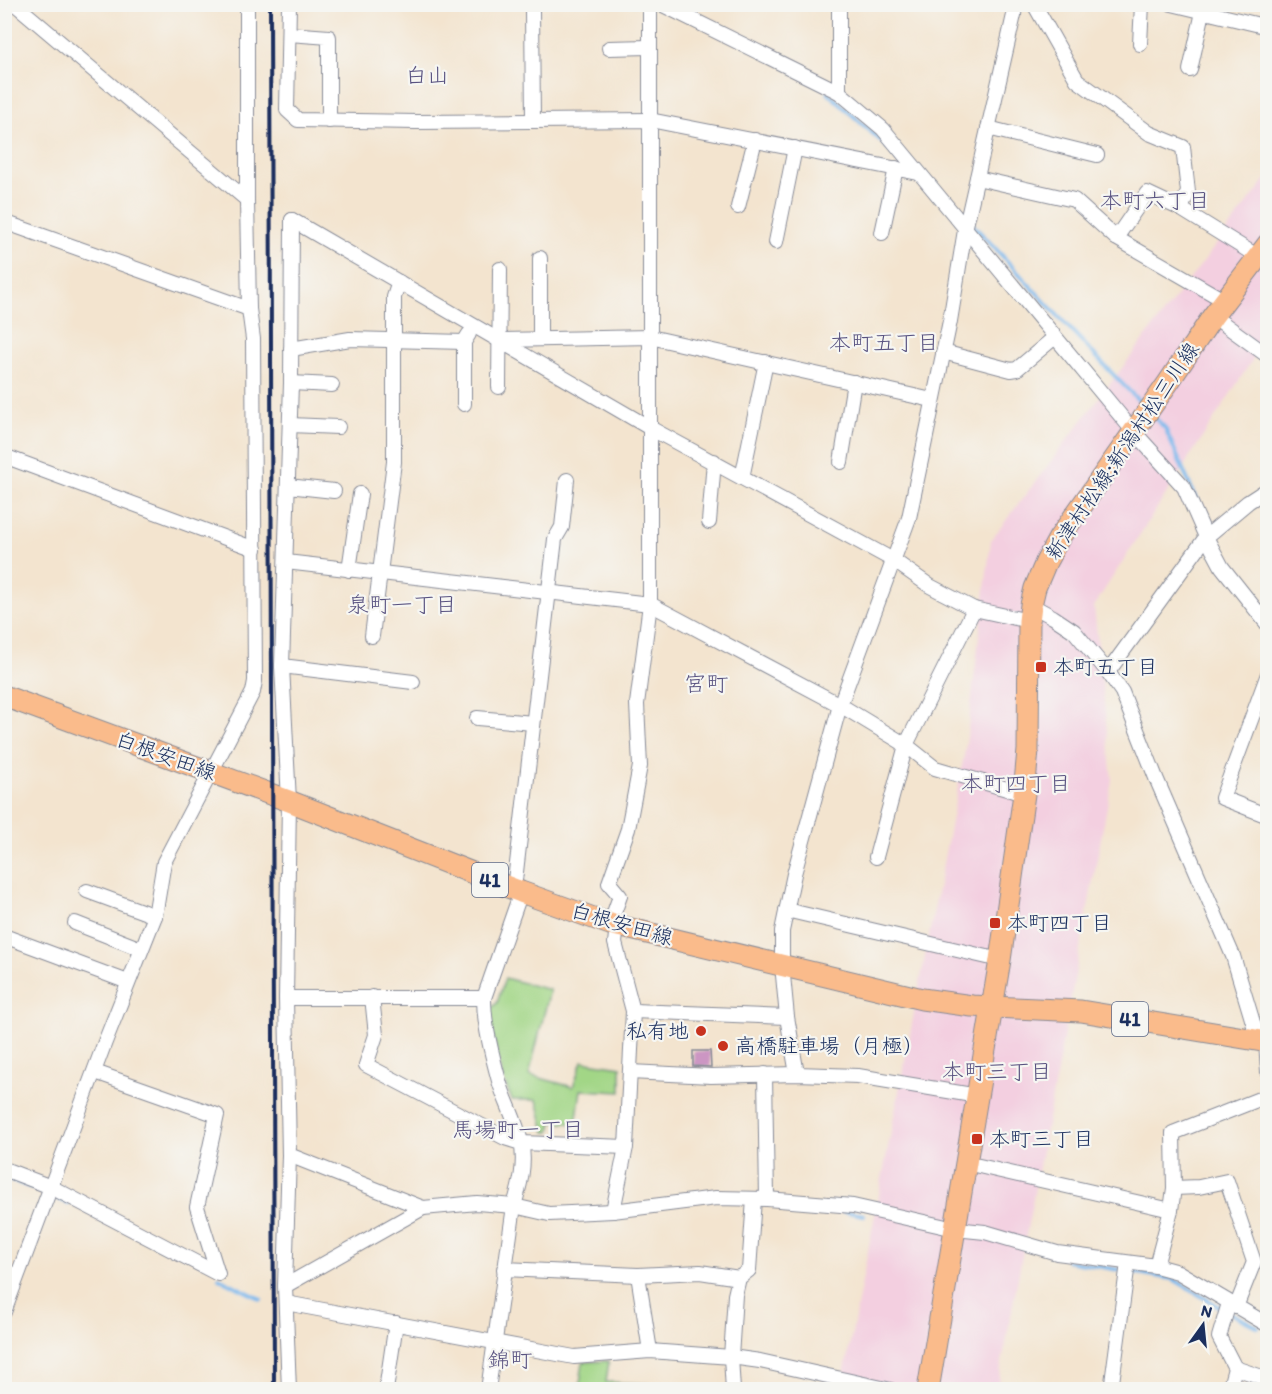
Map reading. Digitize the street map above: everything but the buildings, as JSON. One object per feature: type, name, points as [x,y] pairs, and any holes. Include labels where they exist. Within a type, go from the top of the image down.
[{"type":"main road","name":"新津村松線;新潟村松三川線","points":[[928,1389],[1000,960],[1024,794],[1030,714],[1030,613],[1035,588],[1059,538],[1219,308],[1265,248]]},
{"type":"main road","name":"白根安田線","points":[[4,696],[289,801],[517,891],[613,925],[922,999],[972,1006],[1081,1011],[1264,1041]]},
{"type":"street","points":[[15,4],[247,200]]},
{"type":"street","points":[[4,1312],[155,916],[164,862],[253,692],[255,681],[255,549],[253,339],[249,309],[247,200],[247,4]]},
{"type":"street","points":[[289,4],[288,110],[298,120],[650,120],[918,173]]},
{"type":"street","points":[[613,1211],[626,1147],[633,1011],[615,943],[613,925],[620,896],[609,883],[628,829],[640,766],[638,704],[650,604],[650,4]]},
{"type":"street","points":[[661,4],[839,92],[883,129],[1134,432],[1184,487],[1222,567],[1268,625]]},
{"type":"street","points":[[839,4],[839,92]]},
{"type":"street","points":[[797,1074],[787,1017],[782,965],[782,931],[786,910],[840,705],[909,518],[965,230],[1015,4]]},
{"type":"street","points":[[1034,4],[1077,80],[1149,133],[1183,147],[1188,192],[1181,209]]},
{"type":"street","points":[[1140,44],[1142,4]]},
{"type":"street","points":[[1172,4],[1268,27]]},
{"type":"street","points":[[1238,19],[1242,4]]},
{"type":"street","points":[[532,8],[533,121]]},
{"type":"street","points":[[1190,70],[1203,12]]},
{"type":"street","points":[[289,34],[328,37],[329,121]]},
{"type":"street","points":[[609,48],[650,47]]},
{"type":"street","points":[[988,128],[1097,155]]},
{"type":"street","points":[[738,207],[755,140]]},
{"type":"street","points":[[776,242],[795,148]]},
{"type":"street","points":[[882,233],[896,168]]},
{"type":"street","points":[[977,178],[1074,200],[1116,238],[1219,308],[1268,356]]},
{"type":"street","points":[[1116,238],[1147,194],[1265,248]]},
{"type":"street","points":[[289,1389],[285,1286],[288,1155],[286,998],[289,801],[282,666],[291,383],[292,220],[650,428],[893,560],[930,586],[974,609],[1053,617],[1074,631],[1108,672],[1122,692],[1156,778],[1233,956],[1264,1041],[1268,1073],[1267,1096],[1207,1122],[1173,1133],[1174,1188],[1156,1266]]},
{"type":"street","points":[[4,222],[249,309]]},
{"type":"street","points":[[540,258],[540,339]]},
{"type":"street","points":[[499,387],[500,269]]},
{"type":"street","points":[[372,636],[394,462],[394,297],[399,282]]},
{"type":"street","points":[[465,404],[464,342],[474,324]]},
{"type":"street","points":[[500,340],[650,337],[932,400]]},
{"type":"street","points":[[943,352],[1011,370],[1017,369],[1055,338]]},
{"type":"street","points":[[291,349],[350,339],[394,342],[464,342]]},
{"type":"street","points":[[742,478],[766,362]]},
{"type":"street","points":[[841,462],[854,382]]},
{"type":"street","points":[[291,383],[332,385]]},
{"type":"street","points":[[290,425],[338,426]]},
{"type":"street","points":[[4,456],[255,549]]},
{"type":"street","points":[[709,522],[714,461]]},
{"type":"street","points":[[488,1389],[514,1206],[522,1181],[521,1143],[500,1082],[484,1014],[484,998],[517,891],[533,723],[555,539],[562,527],[567,480]]},
{"type":"street","points":[[288,486],[334,491]]},
{"type":"street","points":[[1108,672],[1206,537],[1248,502],[1268,489]]},
{"type":"street","points":[[348,570],[360,494]]},
{"type":"street","points":[[286,562],[650,604],[840,705],[906,745],[936,768],[1024,794]]},
{"type":"street","points":[[876,856],[906,745],[974,609]]},
{"type":"street","points":[[282,666],[413,682]]},
{"type":"street","points":[[1268,674],[1222,798],[1268,816]]},
{"type":"street","points":[[477,718],[533,723]]},
{"type":"street","points":[[87,891],[155,916]]},
{"type":"street","points":[[786,910],[1000,960]]},
{"type":"street","points":[[75,923],[141,949]]},
{"type":"street","points":[[4,936],[128,982]]},
{"type":"street","points":[[372,997],[376,1035],[366,1065],[496,1134],[521,1143],[626,1147]]},
{"type":"street","points":[[286,998],[484,998]]},
{"type":"street","points":[[633,1011],[787,1017]]},
{"type":"street","points":[[4,1169],[51,1187],[218,1274],[198,1207],[217,1115],[95,1072]]},
{"type":"street","points":[[630,1072],[711,1076],[765,1074],[858,1076],[978,1096]]},
{"type":"street","points":[[733,1389],[730,1357],[735,1295],[739,1278],[749,1270],[760,1199],[765,1074]]},
{"type":"street","points":[[288,1155],[423,1208]]},
{"type":"street","points":[[966,1163],[1171,1209]]},
{"type":"street","points":[[1174,1188],[1199,1187],[1227,1181],[1254,1262],[1232,1305],[1220,1337],[1234,1368],[1229,1389]]},
{"type":"street","points":[[285,1286],[423,1208],[477,1203],[514,1206],[549,1214],[613,1211],[716,1198],[760,1199],[853,1206],[955,1229],[985,1232],[1057,1253],[1156,1266],[1178,1272],[1268,1325]]},
{"type":"street","points":[[1111,1389],[1128,1263]]},
{"type":"street","points":[[504,1269],[638,1275],[700,1272],[739,1278]]},
{"type":"street","points":[[638,1275],[650,1351]]},
{"type":"street","points":[[286,1303],[574,1357],[650,1351],[730,1357],[760,1361],[891,1389]]},
{"type":"street","points":[[386,1389],[396,1323]]},
{"type":"street","points":[[1234,1368],[1268,1379]]},
{"type":"shaded area","points":[[1267,178],[1267,337],[1094,606],[1112,780],[997,1389],[841,1390],[966,745],[991,540]]},
{"type":"green space","points":[[505,978],[550,990],[529,1075],[573,1087],[582,1061],[621,1067],[621,1092],[581,1090],[576,1124],[552,1122],[550,1132],[545,1132],[537,1100],[512,1100],[502,1076],[488,1011],[497,1003]]},
{"type":"green space","points":[[609,1361],[606,1382],[648,1384],[649,1389],[579,1390],[583,1362]]},
{"type":"waterway","points":[[828,93],[892,151],[902,165]]},
{"type":"waterway","points":[[971,223],[1143,405]]},
{"type":"waterway","points":[[1152,415],[1165,428],[1199,506]]},
{"type":"waterway","points":[[4,1177],[45,1193]]},
{"type":"waterway","points":[[52,1196],[67,1203]]},
{"type":"waterway","points":[[842,1211],[864,1215]]},
{"type":"waterway","points":[[601,1218],[623,1216]]},
{"type":"waterway","points":[[1067,1261],[1173,1279],[1223,1309]]},
{"type":"waterway","points":[[219,1278],[261,1299]]},
{"type":"waterway","points":[[1230,1313],[1258,1327]]},
{"type":"railway","points":[[270,4],[274,1390]]},
{"type":"place","name":"本町五丁目","points":[[1041,667]]},
{"type":"place","name":"本町四丁目","points":[[995,923]]},
{"type":"place","name":"私有地","points":[[701,1031]]},
{"type":"place","name":"高橋駐車場（月極）","points":[[723,1046]]},
{"type":"place","name":"本町三丁目","points":[[977,1139]]},
{"type":"district","name":"白山","points":[[427,75]]},
{"type":"district","name":"本町六丁目","points":[[1155,200]]},
{"type":"district","name":"本町五丁目","points":[[884,342]]},
{"type":"district","name":"泉町一丁目","points":[[402,604]]},
{"type":"district","name":"宮町","points":[[706,683]]},
{"type":"district","name":"本町四丁目","points":[[1016,783]]},
{"type":"district","name":"本町三丁目","points":[[997,1071]]},
{"type":"district","name":"馬場町一丁目","points":[[518,1129]]},
{"type":"district","name":"錦町","points":[[510,1359]]}]
